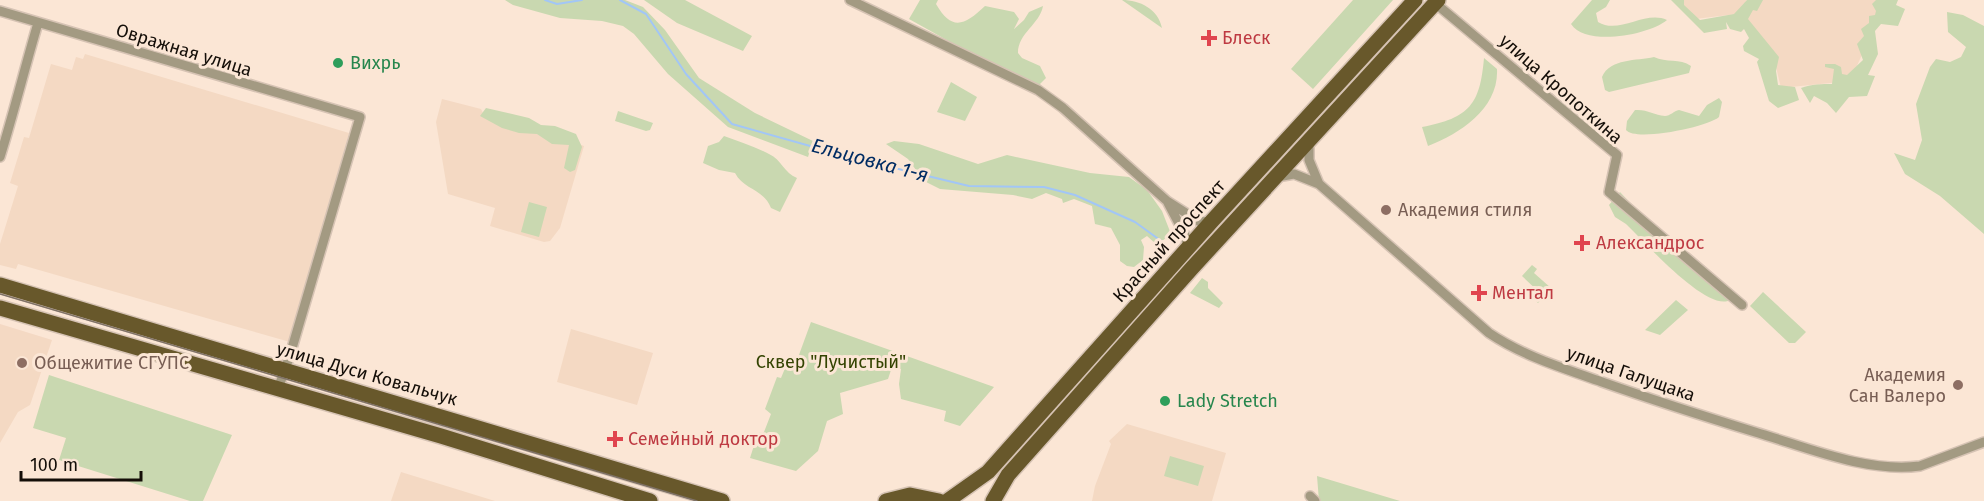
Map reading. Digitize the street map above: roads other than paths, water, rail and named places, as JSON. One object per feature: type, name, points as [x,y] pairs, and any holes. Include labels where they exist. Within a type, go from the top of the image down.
[{"type":"main road","name":"Красный проспект","points":[[947,501],[987,472],[1212,221],[1415,0]]},
{"type":"main road","name":"Красный проспект","points":[[993,501],[1008,475],[1435,1]]},
{"type":"main road","points":[[1346,77],[1359,88]]},
{"type":"main road","name":"улица Дуси Ковальчук","points":[[0,285],[722,501]]},
{"type":"main road","points":[[0,308],[278,388],[650,501]]},
{"type":"main road","points":[[886,501],[910,495],[939,501]]},
{"type":"street","points":[[850,0],[1047,96],[1167,201],[1200,222],[1212,221]]},
{"type":"street","name":"улица Кропоткина","points":[[1435,1],[1617,155],[1610,192],[1742,305]]},
{"type":"street","name":"Овражная улица","points":[[0,11],[360,117],[285,370]]},
{"type":"street","points":[[0,157],[25,77],[38,22]]},
{"type":"street","points":[[1309,142],[1309,160],[1319,184]]},
{"type":"street","points":[[1276,177],[1294,174],[1319,184]]},
{"type":"street","name":"улица Галущака","points":[[1319,184],[1489,333],[1552,365],[1685,411],[1865,462],[1908,468],[1920,466],[1984,442]]},
{"type":"street","points":[[1167,201],[1185,235],[1188,248]]},
{"type":"street","points":[[278,388],[285,370]]},
{"type":"waterway","name":"Ельцовка 1-я","points":[[545,0],[557,4],[582,0]]},
{"type":"waterway","name":"Ельцовка 1-я","points":[[620,0],[646,14],[686,74],[732,124],[853,158],[969,186],[1044,187],[1075,195],[1135,222],[1164,243]]},
{"type":"tram line","points":[[0,294],[697,501]]},
{"type":"place","name":"Блеск","points":[[1209,38]]},
{"type":"place","name":"Вихрь","points":[[338,63]]},
{"type":"place","name":"Академия стиля","points":[[1386,210]]},
{"type":"place","name":"Александрос","points":[[1582,243]]},
{"type":"place","name":"Ментал","points":[[1479,293]]},
{"type":"place","name":"Общежитие СГУПС","points":[[22,363]]},
{"type":"place","name":"Академия Сан Валеро","points":[[1958,385]]},
{"type":"place","name":"Lady Stretch","points":[[1165,401]]},
{"type":"place","name":"Семейный доктор","points":[[615,439]]},
{"type":"park label","name":"Сквер \"Лучистый\"","points":[[831,362]]}]
